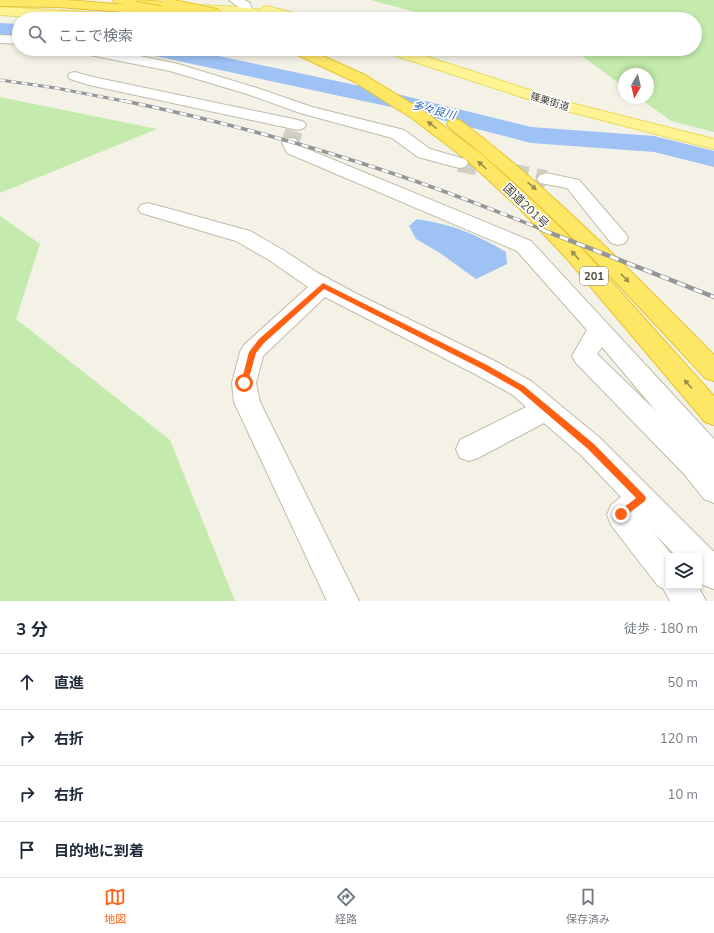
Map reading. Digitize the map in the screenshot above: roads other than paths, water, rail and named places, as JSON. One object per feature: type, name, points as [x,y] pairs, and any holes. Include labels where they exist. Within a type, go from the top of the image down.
[{"type":"highway","points":[[117,0],[168,6],[197,12]]},
{"type":"highway","points":[[0,2],[58,3],[135,9],[153,12]]},
{"type":"highway","name":"国道201号","points":[[314,56],[354,75],[415,112],[461,156],[509,189],[561,240],[714,414]]},
{"type":"highway","points":[[339,56],[383,76]]},
{"type":"highway","name":"国道201号","points":[[409,91],[503,160],[542,195],[584,235],[714,372]]},
{"type":"main road","points":[[200,0],[242,5],[266,12]]},
{"type":"main road","points":[[160,12],[242,5]]},
{"type":"main road","points":[[0,11],[12,12]]},
{"type":"main road","name":"篠栗街道","points":[[410,56],[561,105],[714,144]]},
{"type":"street","points":[[0,39],[12,40]]},
{"type":"street","points":[[120,56],[173,67],[252,91],[306,110],[398,134],[424,153],[461,156]]},
{"type":"street","points":[[75,76],[89,81],[294,133]]},
{"type":"street","points":[[306,110],[294,133],[293,150],[524,246],[600,329],[714,458]]},
{"type":"street","points":[[546,179],[573,184],[618,238]]},
{"type":"street","points":[[148,209],[242,236],[276,255],[323,286],[484,367],[522,388],[591,447],[694,553]]},
{"type":"street","points":[[323,286],[262,341],[252,352],[244,383],[247,402],[343,601]]},
{"type":"street","points":[[600,329],[584,356],[694,465],[714,490]]},
{"type":"street","points":[[469,449],[547,409]]},
{"type":"street","points":[[642,498],[621,514],[666,571]]},
{"type":"street","points":[[702,561],[714,574]]},
{"type":"street","points":[[680,589],[690,601]]},
{"type":"water","points":[[417,219],[453,227],[484,240],[506,252],[507,264],[476,279],[440,253],[416,239],[409,226]]},
{"type":"waterway","name":"多々良川","points":[[0,29],[12,30]]},
{"type":"waterway","name":"多々良川","points":[[188,56],[393,100],[531,135],[654,144],[714,159]]},
{"type":"tunnel","points":[[290,143],[294,131]]},
{"type":"tunnel","points":[[459,163],[546,179]]},
{"type":"railway","points":[[0,80],[56,88],[129,102]]},
{"type":"railway","points":[[125,101],[246,130],[337,155],[434,188],[546,231]]},
{"type":"railway","points":[[543,230],[714,297]]}]
